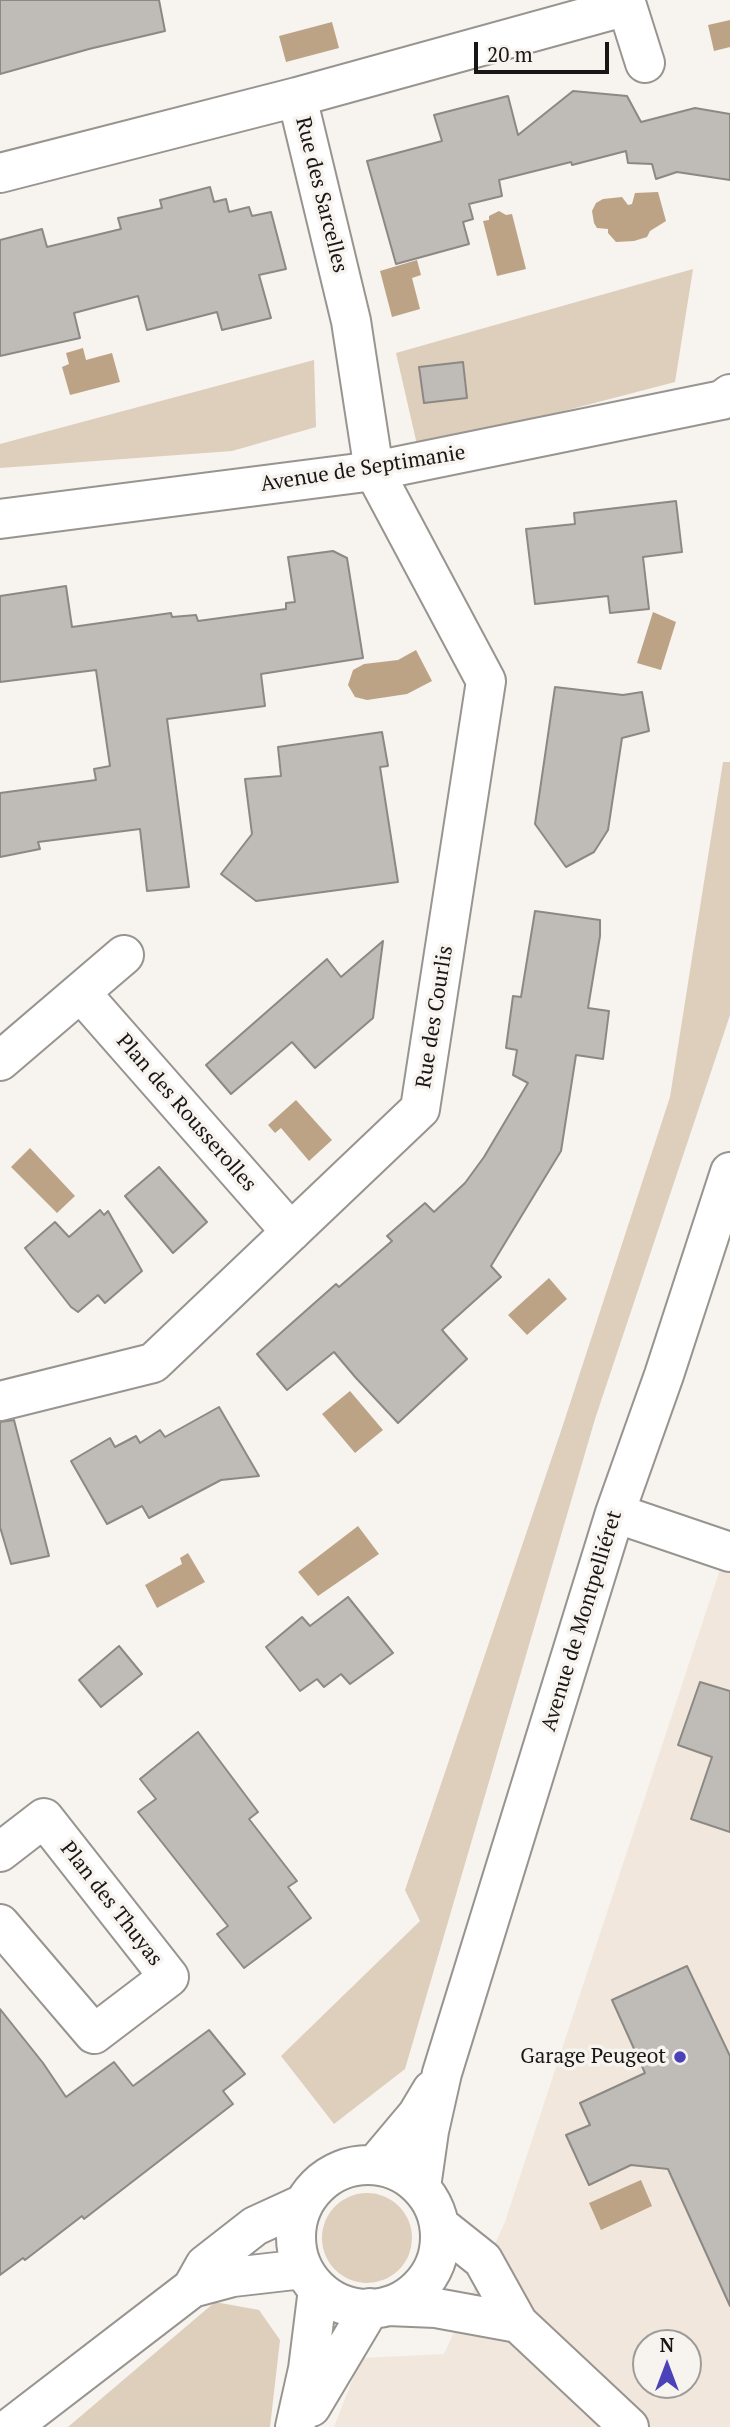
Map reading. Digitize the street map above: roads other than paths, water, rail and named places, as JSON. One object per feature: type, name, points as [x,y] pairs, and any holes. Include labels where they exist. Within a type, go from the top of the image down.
[{"type":"street","points":[[297,97],[626,6],[645,63]]},
{"type":"street","name":"Rue des Sarcelles","points":[[0,173],[297,97],[351,321],[374,471]]},
{"type":"street","name":"Avenue de Septimanie","points":[[0,519],[374,471],[727,399]]},
{"type":"street","name":"Rue des Courlis","points":[[0,1401],[153,1363],[420,1109],[486,681],[374,471]]},
{"type":"street","points":[[0,1061],[124,954]]},
{"type":"street","name":"Plan des Rousserolles","points":[[81,993],[291,1232]]},
{"type":"street","name":"Avenue de Montpelliéret","points":[[421,2187],[429,2131],[442,2073],[615,1513],[664,1375],[730,1172]]},
{"type":"street","points":[[615,1513],[730,1552]]},
{"type":"street","name":"Plan des Thuyas","points":[[0,1852],[44,1818],[169,1978],[94,2034],[0,1924]]},
{"type":"street","name":"Avenue de Montpelliéret","points":[[375,2165],[417,2115],[442,2073]]},
{"type":"street","points":[[300,2427],[327,2376],[379,2307],[407,2297],[423,2284],[434,2266],[439,2246],[439,2225],[433,2205],[421,2187],[400,2172],[375,2165],[353,2166],[333,2173],[316,2186],[303,2204],[296,2225],[296,2248],[311,2279],[333,2300],[351,2307],[379,2307],[436,2308],[518,2323]]},
{"type":"street","points":[[192,2288],[205,2265],[255,2226],[303,2204]]},
{"type":"street","points":[[439,2225],[483,2260],[518,2323],[629,2427]]},
{"type":"street","points":[[11,2427],[192,2288],[233,2277],[311,2279]]},
{"type":"street","points":[[295,2427],[308,2370],[311,2279]]},
{"type":"place","name":"Garage Peugeot","points":[[680,2057]]}]
